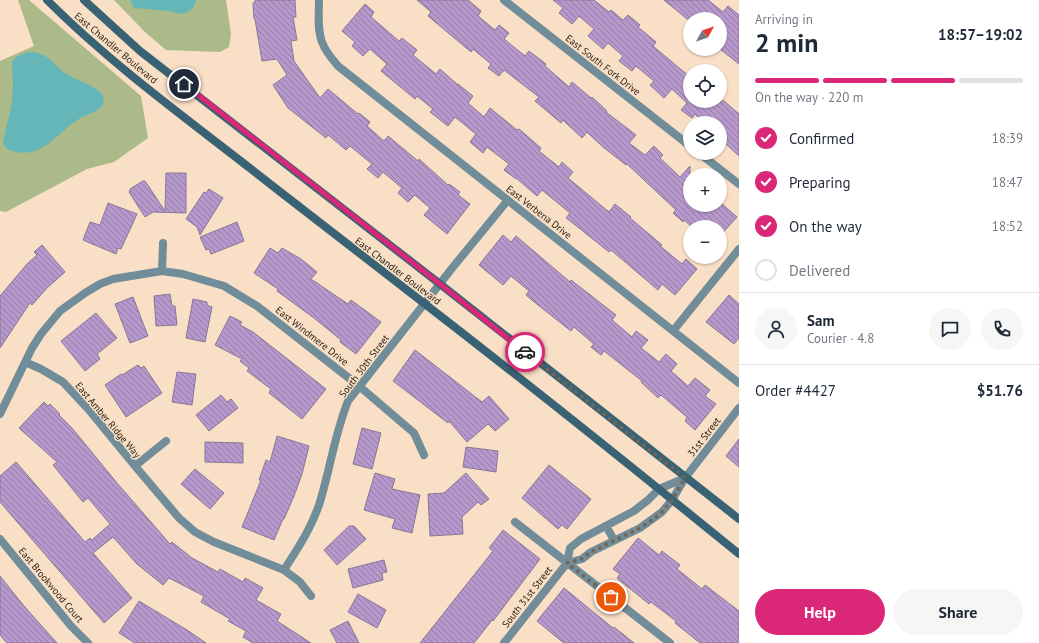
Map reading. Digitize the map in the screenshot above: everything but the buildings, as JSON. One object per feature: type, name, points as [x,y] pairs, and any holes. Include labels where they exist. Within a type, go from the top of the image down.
[{"type":"main road","name":"East Chandler Boulevard","points":[[47,0],[71,24],[122,68],[358,254],[425,304],[739,554]]},
{"type":"main road","name":"East Chandler Boulevard","points":[[84,0],[140,51],[739,519]]},
{"type":"street","name":"East Verbena Drive","points":[[319,0],[319,27],[322,42],[329,55],[352,79],[508,200],[739,383]]},
{"type":"street","name":"East South Fork Drive","points":[[504,0],[683,141]]},
{"type":"street","points":[[708,160],[739,184]]},
{"type":"street","name":"South 30th Street","points":[[284,570],[301,543],[312,521],[329,470],[343,415],[348,402],[359,386],[508,200]]},
{"type":"street","points":[[162,271],[163,243]]},
{"type":"street","points":[[673,331],[739,249]]},
{"type":"street","name":"East Windmere Drive","points":[[0,414],[25,362],[41,334],[60,311],[100,284],[113,279],[162,271],[183,274],[224,286],[257,306],[359,386],[414,433],[424,455]]},
{"type":"street","name":"East Amber Ridge Way","points":[[25,362],[41,369],[63,382],[89,410],[179,518],[195,532],[214,542],[284,570],[300,582],[311,596]]},
{"type":"street","name":"31st Street","points":[[685,478],[739,408]]},
{"type":"street","name":"East Amber Ridge Way","points":[[135,466],[166,440]]},
{"type":"street","name":"South 31st Street","points":[[504,643],[567,563],[570,548],[581,539],[634,511],[659,489],[685,478]]},
{"type":"street","name":"South 31st Street","points":[[567,563],[582,559],[591,552],[640,528],[652,520],[662,512],[672,500],[685,478]]},
{"type":"street","points":[[515,522],[670,643]]},
{"type":"street","points":[[606,526],[614,540]]},
{"type":"street","name":"East Brookwood Court","points":[[0,539],[71,626],[88,643]]},
{"type":"green space","points":[[18,0],[29,0],[141,96],[148,138],[114,162],[87,169],[6,212],[0,211],[0,61],[34,46]]},
{"type":"green space","points":[[114,0],[226,0],[231,34],[229,47],[220,52],[166,50],[144,31]]},
{"type":"water","points":[[131,0],[196,0],[194,7],[188,12],[181,14],[169,11],[135,8],[132,5]]},
{"type":"water","points":[[27,52],[34,52],[45,56],[68,75],[98,90],[103,97],[103,102],[100,109],[71,124],[51,142],[36,151],[27,153],[10,150],[5,147],[3,143],[12,102],[12,62],[16,57]]},
{"type":"way so far","points":[[525,352],[685,478],[672,500],[662,512],[652,520],[640,528],[591,552],[582,559],[567,563],[611,597]]},
{"type":"route","points":[[184,84],[525,352]]}]
